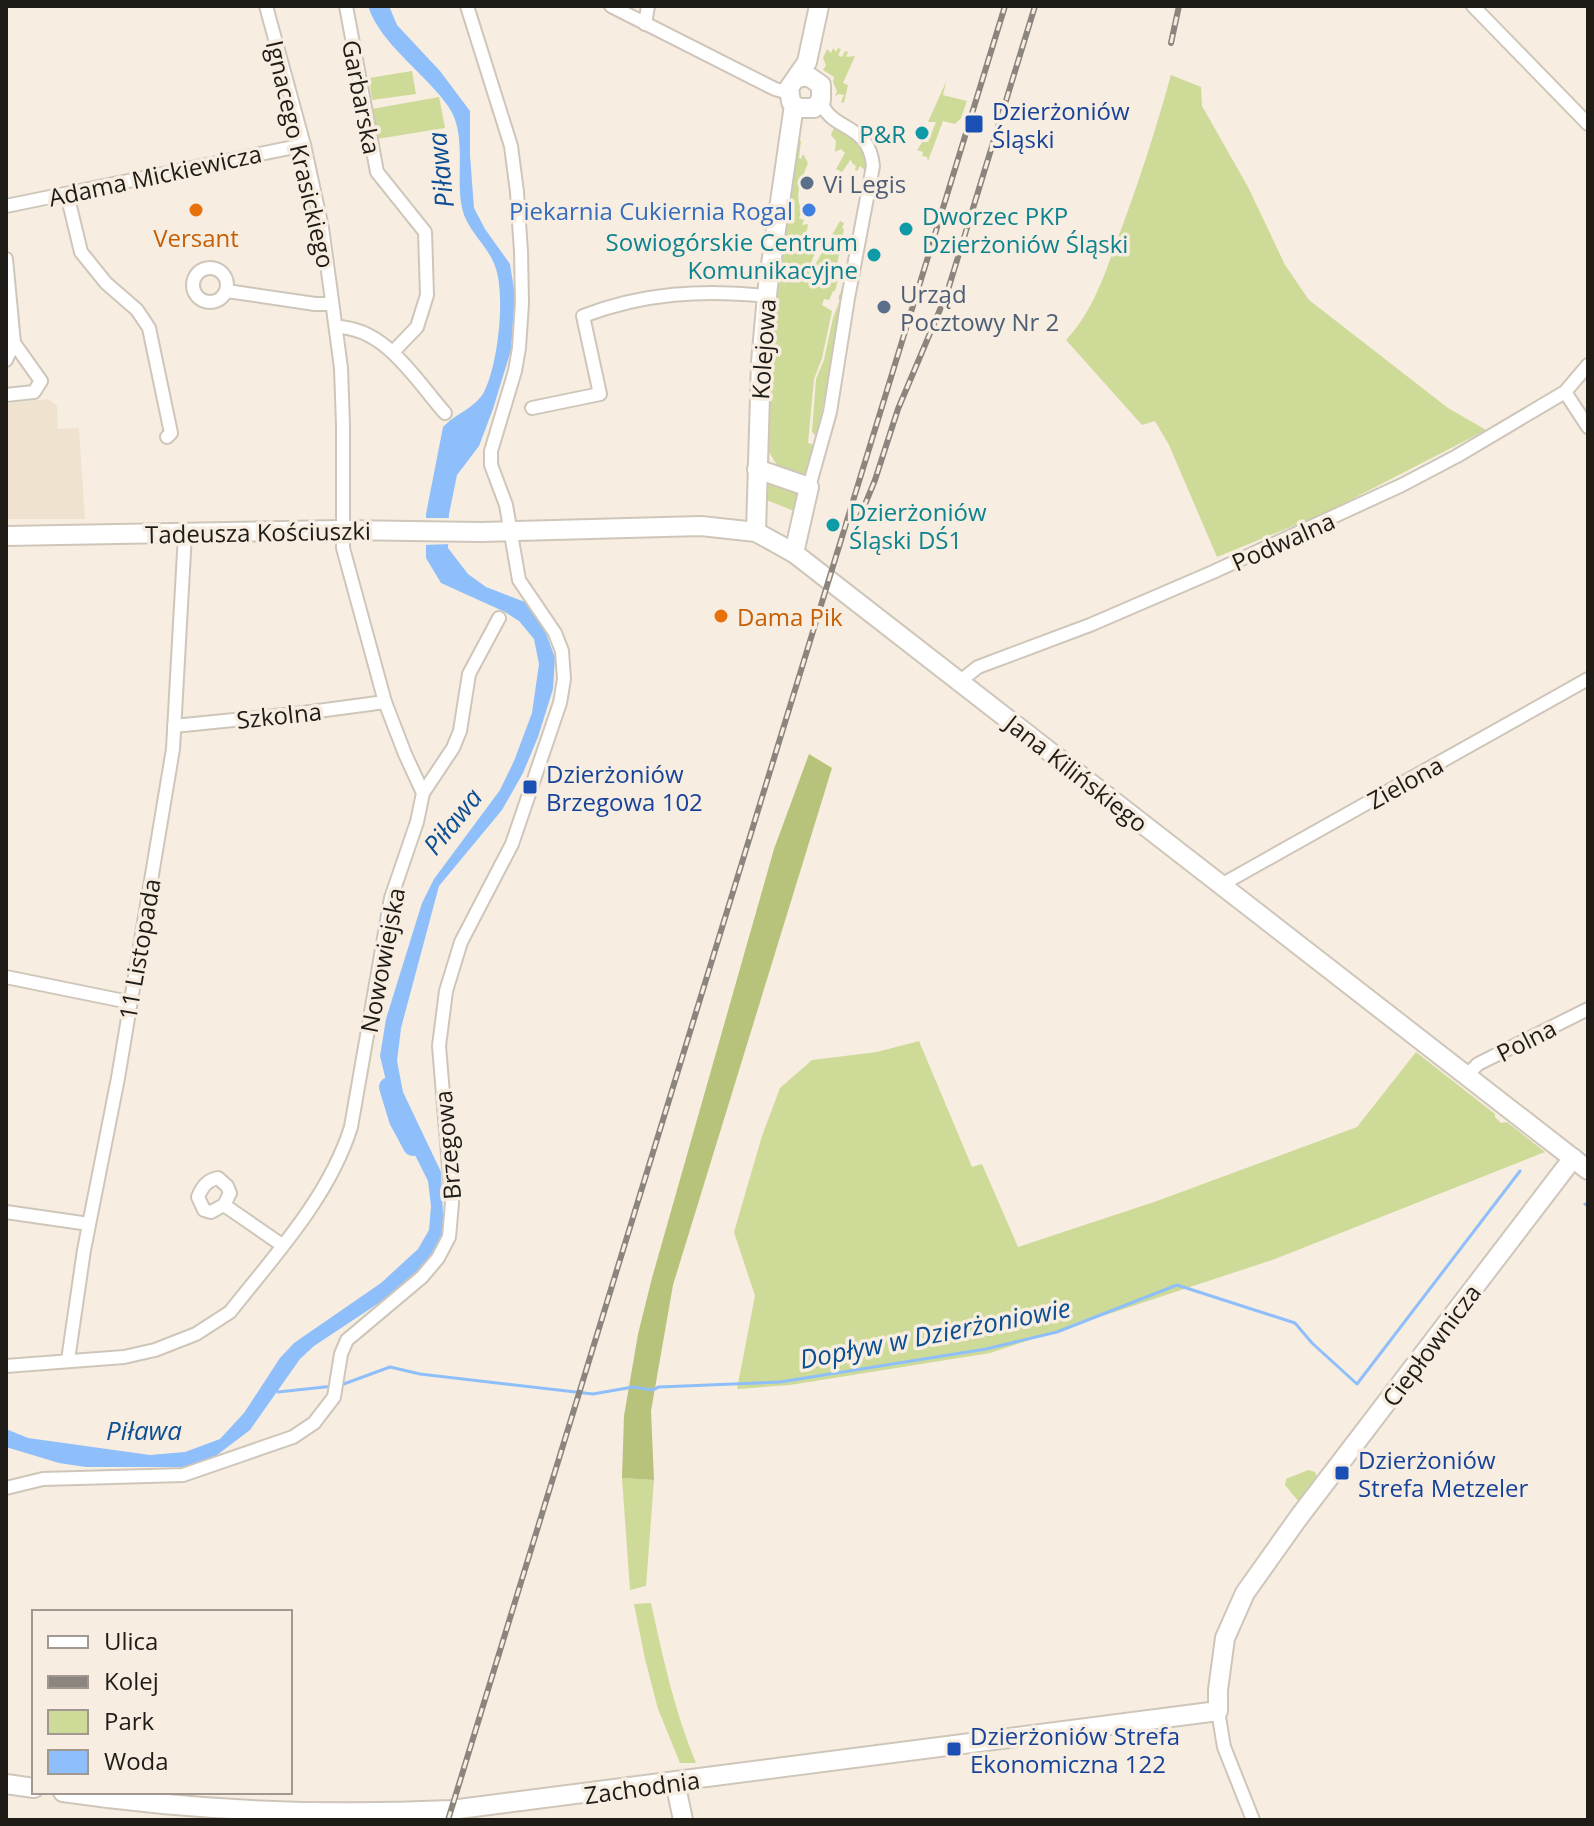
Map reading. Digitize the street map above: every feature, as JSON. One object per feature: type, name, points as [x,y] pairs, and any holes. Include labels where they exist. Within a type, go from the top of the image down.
[{"type":"street","name":"Ignacego Krasickiego","points":[[266,6],[304,145],[322,228],[332,304]]},
{"type":"street","name":"Garbarska","points":[[346,6],[377,172],[425,232],[427,295],[417,327],[393,352]]},
{"type":"street","name":"Brzegowa","points":[[6,1488],[43,1479],[172,1477],[197,1472],[302,1431],[322,1415],[334,1397],[341,1354],[347,1340],[422,1277],[438,1258],[449,1237],[452,1203],[439,1046],[446,991],[461,942],[512,844],[560,703],[564,679],[562,651],[549,621],[519,580],[506,505],[493,473],[491,458],[515,371],[521,325],[522,277],[517,192],[505,124],[467,6]]},
{"type":"street","points":[[611,6],[775,89],[799,92],[821,85],[821,100],[828,115],[852,128],[870,147],[873,166],[830,412],[794,553]]},
{"type":"street","points":[[645,24],[648,6]]},
{"type":"street","name":"Kolejowa","points":[[756,532],[761,362],[767,296],[788,140],[819,6]]},
{"type":"street","points":[[1473,6],[1588,124]]},
{"type":"street","points":[[799,92],[814,108],[821,100]]},
{"type":"street","name":"Adama Mickiewicza","points":[[6,206],[304,145]]},
{"type":"street","points":[[67,194],[81,252],[106,283],[137,310],[149,328],[171,433],[167,437]]},
{"type":"street","points":[[6,259],[14,343],[41,381],[34,392],[6,395]]},
{"type":"street","points":[[227,291],[332,304],[343,425],[342,530],[348,568],[385,702],[423,793]]},
{"type":"street","points":[[532,408],[600,394],[583,316],[609,306],[676,293],[767,296]]},
{"type":"street","points":[[336,327],[362,330],[393,352],[445,413]]},
{"type":"street","points":[[6,360],[14,343]]},
{"type":"street","name":"Podwalna","points":[[959,682],[978,667],[1090,625],[1353,509],[1457,456],[1565,392],[1588,365]]},
{"type":"street","points":[[1565,392],[1588,427]]},
{"type":"street","points":[[757,469],[809,487]]},
{"type":"street","name":"Jana Kilińskiego","points":[[511,531],[701,526],[745,529],[794,553],[1581,1164]]},
{"type":"street","name":"Tadeusza Kościuszki","points":[[6,536],[342,530],[511,531]]},
{"type":"street","name":"11 Listopada","points":[[68,1360],[173,749],[185,534]]},
{"type":"street","points":[[423,793],[453,748],[460,731],[469,674],[499,618]]},
{"type":"street","name":"Zielona","points":[[1221,885],[1588,679]]},
{"type":"street","name":"Szkolna","points":[[174,726],[385,702]]},
{"type":"street","name":"Nowowiejska","points":[[6,1366],[124,1357],[165,1347],[196,1334],[230,1312],[282,1245],[332,1175],[351,1127],[391,898],[417,822],[423,793]]},
{"type":"street","points":[[6,977],[129,1002]]},
{"type":"street","name":"Polna","points":[[1466,1076],[1478,1064],[1588,1009]]},
{"type":"street","name":"Ciepłownicza","points":[[1218,1711],[1225,1638],[1245,1593],[1289,1531],[1581,1164]]},
{"type":"street","points":[[224,1205],[282,1245]]},
{"type":"street","points":[[6,1212],[89,1224]]},
{"type":"street","points":[[1218,1711],[1224,1747],[1253,1820]]},
{"type":"street","name":"Zachodnia","points":[[74,1794],[179,1813],[309,1814],[451,1810],[1218,1711]]},
{"type":"street","points":[[675,1782],[683,1820]]},
{"type":"street","points":[[6,1784],[32,1788]]},
{"type":"shaded area","points":[[48,399],[57,406],[58,429],[79,428],[85,519],[6,519],[6,404]]},
{"type":"green space","points":[[833,48],[836,52],[838,48],[841,49],[838,55],[842,57],[845,51],[848,52],[846,57],[855,56],[843,83],[848,85],[844,103],[841,102],[844,95],[835,96],[834,77],[823,70],[827,49],[831,53]]},
{"type":"green space","points":[[412,71],[416,94],[372,100],[369,78]]},
{"type":"green space","points":[[1171,75],[1201,87],[1202,106],[1248,187],[1285,265],[1309,300],[1448,408],[1486,430],[1325,513],[1217,557],[1169,445],[1155,421],[1142,425],[1066,340],[1084,316],[1103,277],[1140,175]]},
{"type":"green space","points":[[946,82],[943,95],[967,101],[961,118],[955,124],[943,121],[928,161],[927,157],[922,156],[923,152],[917,150],[923,141],[928,142],[936,122],[928,122]]},
{"type":"green space","points":[[439,97],[445,128],[377,139],[372,109]]},
{"type":"green space","points":[[835,125],[862,149],[867,172],[860,166],[855,170],[851,159],[842,172],[836,169],[845,153],[841,149],[835,152],[836,141],[831,135]]},
{"type":"green space","points":[[795,136],[801,141],[799,158],[803,154],[808,163],[798,194],[802,211],[799,218],[804,220],[802,225],[808,224],[806,235],[811,237],[809,243],[816,250],[808,271],[813,276],[818,272],[816,277],[821,279],[823,274],[826,279],[835,273],[839,275],[835,291],[829,300],[824,299],[822,305],[832,311],[814,379],[808,443],[815,445],[807,474],[777,465],[767,449],[766,432],[770,333]]},
{"type":"green space","points":[[840,221],[844,223],[844,229],[837,265],[833,262],[831,268],[820,262],[818,266],[815,265]]},
{"type":"green space","points":[[847,278],[817,437],[812,432],[816,379],[824,360],[838,298]]},
{"type":"green space","points":[[766,483],[802,492],[799,513],[764,499]]},
{"type":"green space","points":[[809,754],[832,768],[673,1285],[651,1411],[654,1480],[622,1478],[624,1416],[638,1334],[652,1278],[774,849]]},
{"type":"green space","points":[[919,1041],[972,1167],[982,1164],[1018,1247],[1157,1201],[1357,1127],[1416,1052],[1495,1114],[1501,1123],[1507,1122],[1545,1152],[1275,1259],[990,1353],[790,1385],[737,1389],[755,1296],[734,1232],[762,1136],[780,1088],[812,1060],[877,1052]]},
{"type":"green space","points":[[1308,1470],[1315,1472],[1318,1480],[1299,1502],[1285,1485],[1286,1479]]},
{"type":"green space","points":[[622,1478],[654,1480],[646,1586],[630,1590]]},
{"type":"green space","points":[[651,1603],[675,1704],[696,1763],[680,1763],[658,1709],[634,1604]]},
{"type":"water","points":[[368,6],[389,6],[397,25],[440,71],[470,111],[474,208],[510,264],[515,296],[511,350],[493,409],[479,446],[457,475],[449,514],[448,548],[468,574],[486,587],[525,602],[541,619],[555,658],[553,689],[523,773],[502,810],[439,886],[401,1028],[397,1061],[403,1092],[441,1172],[444,1236],[432,1257],[409,1283],[314,1346],[300,1359],[250,1430],[213,1458],[188,1467],[86,1467],[59,1463],[6,1447],[6,1429],[28,1438],[150,1455],[185,1452],[220,1439],[244,1413],[280,1358],[294,1343],[381,1283],[418,1249],[429,1230],[431,1206],[428,1181],[407,1139],[388,1089],[380,1056],[386,1019],[422,903],[434,879],[500,790],[514,761],[532,713],[539,664],[534,639],[519,621],[441,583],[426,558],[426,514],[443,427],[484,392],[497,348],[500,294],[495,266],[468,224],[462,208],[458,129],[454,117],[439,94],[382,33]]},
{"type":"pier","points":[[422,518],[453,518],[452,544],[422,545]]},
{"type":"waterway","name":"Piława","points":[[389,1087],[399,1120],[413,1146]]},
{"type":"waterway","name":"Dopływ w Dzierżoniowie","points":[[341,1385],[390,1367],[420,1374],[593,1394],[633,1387],[652,1390],[659,1387],[780,1382],[986,1349],[1057,1332],[1177,1285],[1295,1323],[1357,1384],[1520,1171]]},
{"type":"waterway","name":"Dopływ w Dzierżoniowie","points":[[278,1392],[334,1386]]},
{"type":"railway","points":[[448,1820],[1005,6]]},
{"type":"railway","points":[[857,524],[898,409],[947,293],[1035,6]]},
{"type":"railway","points":[[1171,43],[1179,6]]},
{"type":"place","name":"Dzierżoniów Śląski","points":[[974,124]]},
{"type":"place","name":"P&R","points":[[922,133]]},
{"type":"place","name":"Vi Legis","points":[[807,183]]},
{"type":"place","name":"Versant","points":[[196,210]]},
{"type":"place","name":"Piekarnia Cukiernia Rogal","points":[[809,210]]},
{"type":"place","name":"Dworzec PKP Dzierżoniów Śląski","points":[[906,229]]},
{"type":"place","name":"Sowiogórskie Centrum Komunikacyjne","points":[[874,255]]},
{"type":"place","name":"Urząd Pocztowy Nr 2","points":[[884,307]]},
{"type":"place","name":"Dzierżoniów Śląski DŚ1","points":[[833,525]]},
{"type":"place","name":"Dama Pik","points":[[721,616]]},
{"type":"place","name":"Dzierżoniów Brzegowa 102","points":[[530,787]]},
{"type":"place","name":"Dzierżoniów Strefa Metzeler","points":[[1342,1473]]},
{"type":"place","name":"Dzierżoniów Strefa Ekonomiczna 122","points":[[954,1749]]}]
